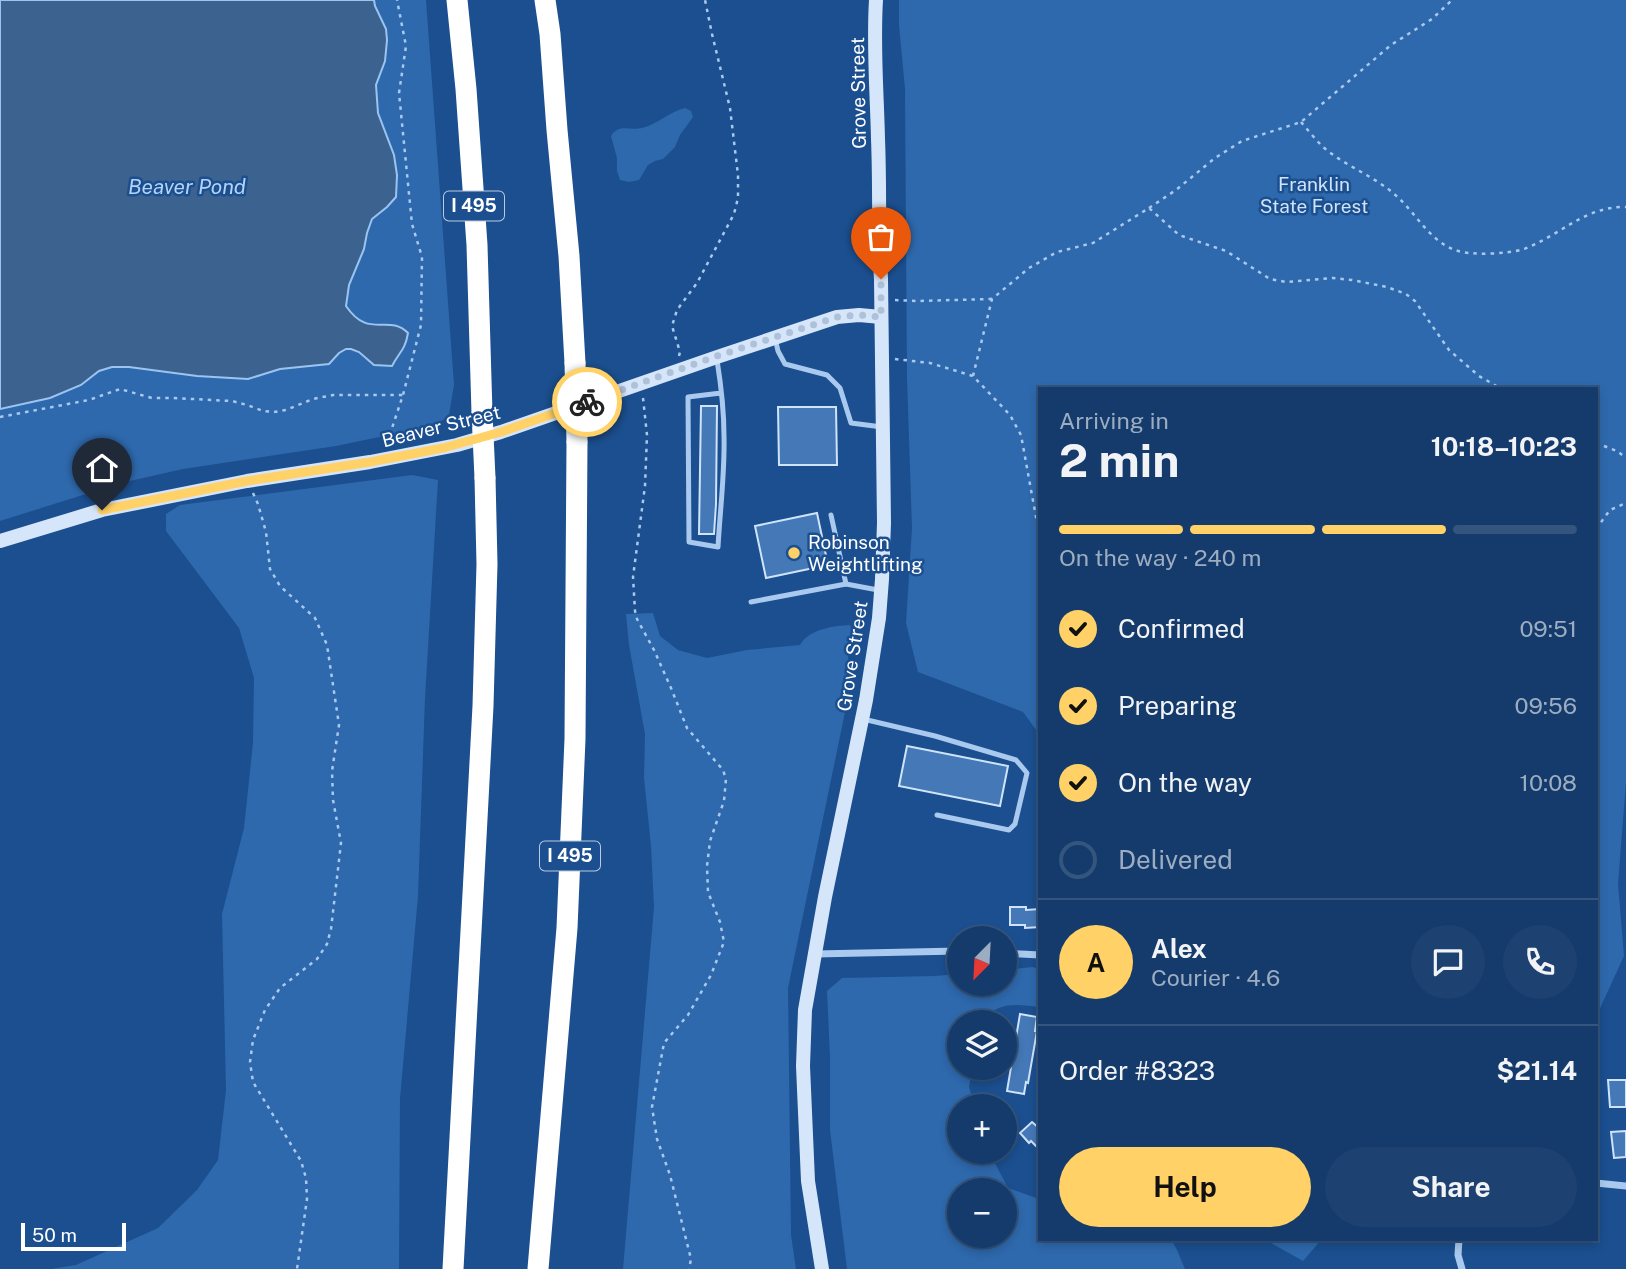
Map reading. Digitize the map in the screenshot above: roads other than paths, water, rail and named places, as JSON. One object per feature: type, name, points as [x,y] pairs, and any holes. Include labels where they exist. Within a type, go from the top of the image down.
[{"type":"highway","name":"I 495","points":[[453,1269],[483,706],[487,564],[477,245],[457,0]]},
{"type":"highway","name":"I 495","points":[[538,1269],[567,928],[575,739],[577,442],[569,256],[545,0]]},
{"type":"main road","name":"Grove Street","points":[[821,1269],[808,1181],[804,1080],[805,1010],[825,897],[872,669],[881,590],[884,523],[876,0]]},
{"type":"main road","name":"Beaver Street","points":[[0,541],[102,510],[247,481],[448,447],[501,432],[837,317],[881,317]]},
{"type":"street","points":[[815,954],[947,951]]},
{"type":"street","points":[[1017,954],[1038,955]]},
{"type":"street","points":[[1598,1183],[1626,1186]]},
{"type":"street","points":[[1459,1241],[1458,1255],[1462,1269]]},
{"type":"lane","points":[[775,337],[785,364],[827,375],[840,388],[851,423],[882,427]]},
{"type":"lane","points":[[717,356],[721,393],[724,438],[718,547],[689,542],[688,397],[721,393]]},
{"type":"lane","points":[[831,514],[846,584]]},
{"type":"lane","points":[[751,602],[846,584],[881,590]]},
{"type":"lane","points":[[863,719],[935,736],[1016,760],[1027,773],[1015,824],[1009,830],[937,815]]},
{"type":"water","name":"Beaver Pond","points":[[0,0],[374,0],[386,29],[385,61],[376,85],[378,113],[394,155],[396,197],[372,219],[364,249],[349,285],[346,306],[363,322],[393,325],[408,333],[392,366],[374,365],[359,352],[346,349],[329,364],[280,369],[248,379],[112,367],[99,371],[81,385],[50,398],[0,409]]},
{"type":"place","name":"Robinson Weightlifting","points":[[794,553]]},
{"type":"park label","name":"Franklin State Forest","points":[[1314,195]]}]
